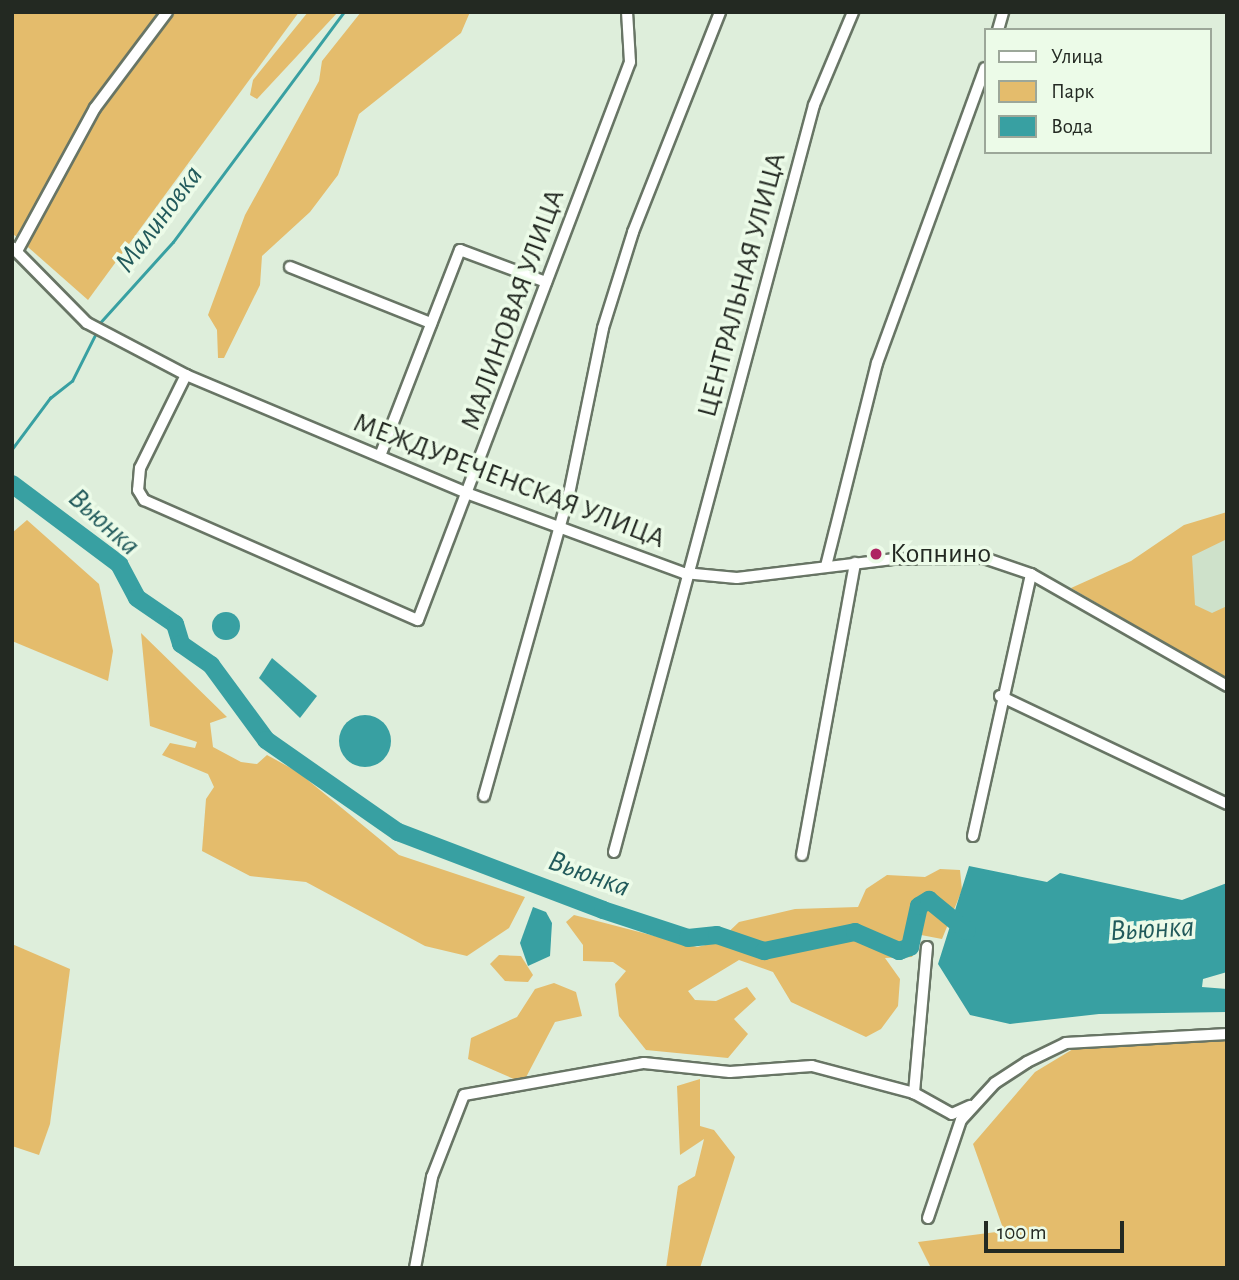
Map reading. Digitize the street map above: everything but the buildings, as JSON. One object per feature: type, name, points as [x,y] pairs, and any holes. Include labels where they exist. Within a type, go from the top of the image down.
[{"type":"street","points":[[15,249],[69,165],[95,108],[166,12]]},
{"type":"street","name":"МАЛИНОВАЯ УЛИЦА","points":[[186,375],[140,468],[138,490],[144,500],[418,620],[469,494],[630,62],[627,12]]},
{"type":"street","points":[[484,796],[560,526],[607,316],[720,12]]},
{"type":"street","name":"ЦЕНТРАЛЬНАЯ УЛИЦА","points":[[614,852],[684,573],[814,105],[853,12]]},
{"type":"street","points":[[826,566],[877,363],[984,71]]},
{"type":"street","points":[[380,456],[431,323],[465,247],[546,282]]},
{"type":"street","name":"МЕЖДУРЕЧЕНСКАЯ УЛИЦА","points":[[15,249],[88,323],[186,375],[469,494],[684,573],[737,578],[855,563],[962,556],[1031,574],[1227,686]]},
{"type":"street","points":[[290,267],[431,323]]},
{"type":"street","points":[[802,855],[855,563]]},
{"type":"street","points":[[973,836],[1000,696],[1031,574]]},
{"type":"street","points":[[1000,696],[1227,804]]},
{"type":"street","points":[[914,1093],[927,947]]},
{"type":"street","points":[[415,1268],[432,1177],[464,1095],[644,1063],[730,1072],[811,1066],[914,1093],[952,1114],[970,1106],[995,1083],[1066,1042],[1227,1034]]},
{"type":"street","points":[[928,1218],[970,1106]]},
{"type":"shaded area","points":[[1227,524],[1227,676],[1168,643],[1176,531]]},
{"type":"green space","points":[[12,12],[299,12],[88,300],[12,233]]},
{"type":"green space","points":[[308,12],[338,12],[257,99],[250,95],[253,80]]},
{"type":"green space","points":[[361,12],[470,12],[461,33],[359,114],[338,175],[310,212],[262,256],[260,285],[224,358],[218,358],[217,330],[208,315],[245,215],[319,81],[322,61]]},
{"type":"green space","points":[[1227,512],[1227,539],[1192,556],[1195,605],[1212,613],[1227,606],[1227,679],[1071,588],[1131,561],[1184,525]]},
{"type":"green space","points":[[27,520],[99,584],[113,651],[108,681],[12,641],[12,533]]},
{"type":"green space","points":[[141,633],[227,717],[210,723],[213,747],[241,762],[257,764],[267,755],[298,772],[399,855],[525,897],[509,928],[467,956],[425,946],[306,882],[250,876],[202,851],[206,799],[214,787],[208,774],[162,755],[170,743],[195,748],[197,742],[150,726]]},
{"type":"green space","points":[[940,869],[960,870],[962,890],[942,939],[921,935],[912,957],[885,958],[900,979],[898,1006],[881,1029],[866,1037],[791,1002],[773,972],[739,960],[688,991],[695,1000],[716,1001],[747,987],[756,999],[734,1019],[748,1034],[728,1058],[646,1050],[619,1016],[615,984],[626,971],[613,962],[583,961],[583,945],[566,922],[574,915],[697,947],[718,942],[739,922],[795,909],[858,907],[866,889],[887,875],[925,877]]},
{"type":"green space","points":[[12,944],[70,969],[50,1124],[39,1155],[12,1146]]},
{"type":"green space","points":[[499,955],[521,956],[533,975],[528,982],[505,981],[490,964]]},
{"type":"green space","points":[[554,983],[576,992],[582,1016],[555,1022],[523,1083],[468,1059],[471,1038],[517,1017],[535,989]]},
{"type":"green space","points":[[1227,1029],[1227,1268],[931,1268],[918,1242],[1004,1231],[973,1144],[1035,1072],[1083,1043]]},
{"type":"green space","points":[[700,1079],[700,1126],[714,1130],[735,1157],[700,1268],[666,1268],[678,1186],[695,1176],[704,1139],[680,1155],[677,1086]]},
{"type":"water","points":[[226,612],[236,616],[240,626],[236,636],[226,640],[216,636],[212,626],[216,616]]},
{"type":"water","points":[[272,658],[317,696],[300,718],[259,678]]},
{"type":"water","points":[[365,715],[384,722],[391,741],[384,760],[365,767],[346,760],[339,741],[346,722]]},
{"type":"water","points":[[969,866],[1047,882],[1060,873],[1182,900],[1227,883],[1227,972],[1203,979],[1202,987],[1227,989],[1227,1012],[1099,1014],[1010,1024],[970,1015],[938,964]]},
{"type":"water","points":[[533,907],[546,912],[552,923],[550,956],[528,966],[520,943]]},
{"type":"waterway","name":"Малиновка","points":[[97,326],[173,242],[344,12]]},
{"type":"waterway","name":"Малиновка","points":[[12,449],[50,398],[72,381],[96,333]]},
{"type":"waterway","name":"Вьюнка","points":[[12,484],[119,564],[137,598],[175,624],[181,644],[211,665],[266,740],[398,832],[603,910],[688,938],[717,935],[764,951],[855,932],[899,951],[910,947],[919,906],[929,900],[967,931]]},
{"type":"place","name":"Копнино","points":[[876,554]]}]
